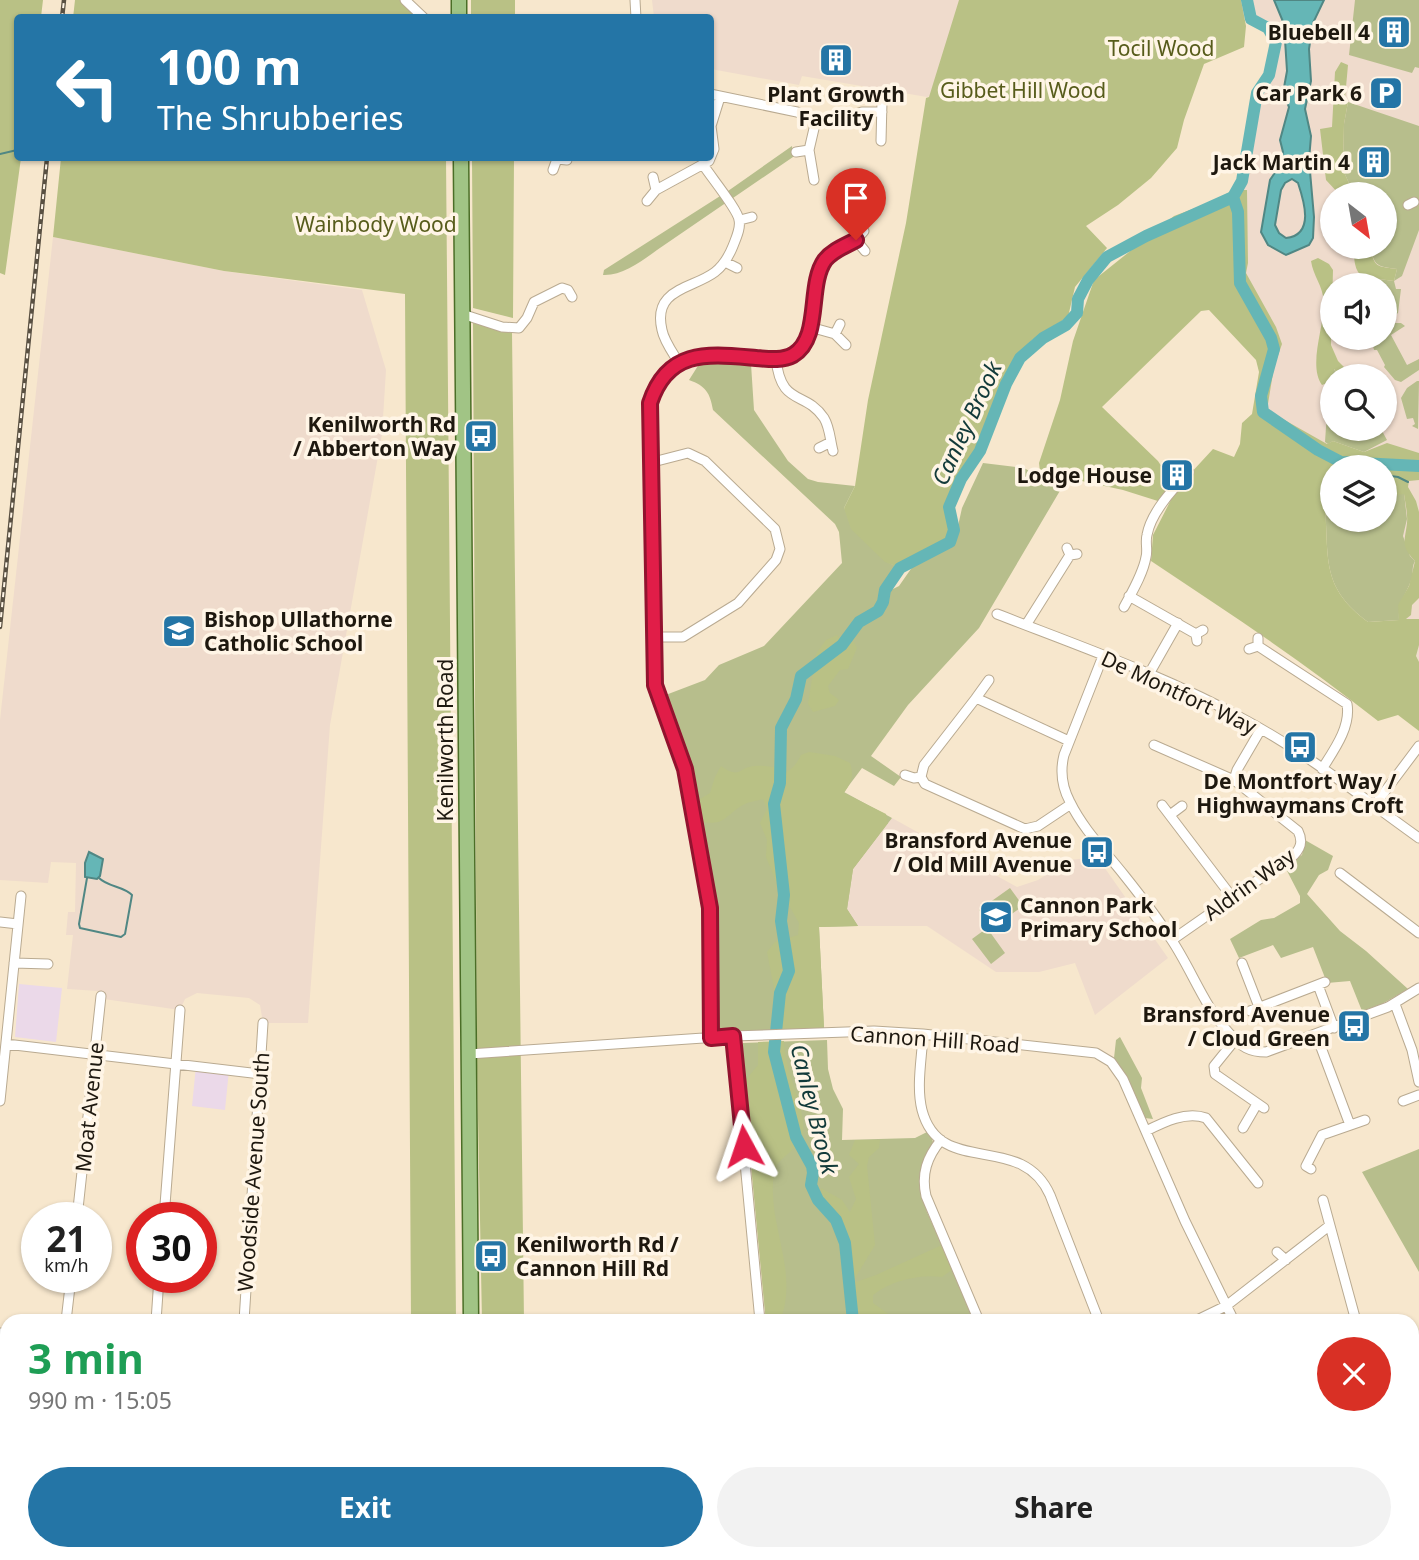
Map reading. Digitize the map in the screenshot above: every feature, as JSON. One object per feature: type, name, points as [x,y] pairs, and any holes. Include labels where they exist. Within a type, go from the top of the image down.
[{"type":"main road","name":"Kenilworth Road","points":[[461,161],[471,1314]]},
{"type":"street","points":[[405,0],[420,14]]},
{"type":"street","points":[[715,95],[797,112],[816,120],[833,121],[882,107],[881,141]]},
{"type":"street","points":[[814,180],[809,149],[816,120]]},
{"type":"street","points":[[796,152],[809,149]]},
{"type":"street","points":[[553,170],[560,161]]},
{"type":"street","points":[[648,201],[656,190],[709,161]]},
{"type":"street","points":[[679,363],[662,331],[660,318],[663,307],[676,291],[714,273],[725,262],[738,233],[740,220],[734,207],[704,166]]},
{"type":"street","points":[[653,177],[656,190]]},
{"type":"street","points":[[740,220],[752,217]]},
{"type":"street","points":[[711,1038],[710,908],[685,769],[655,685],[650,403],[659,382],[679,363],[704,355],[786,358],[798,351],[810,327],[819,270],[833,252],[856,240],[864,231]]},
{"type":"street","points":[[856,240],[865,251]]},
{"type":"street","points":[[725,262],[737,268]]},
{"type":"street","points":[[462,314],[502,327],[519,328],[534,302],[573,280]]},
{"type":"street","points":[[562,288],[568,290],[572,298]]},
{"type":"street","points":[[835,334],[840,324]]},
{"type":"street","points":[[810,327],[835,334],[846,345]]},
{"type":"street","points":[[776,359],[782,385],[788,394],[823,417],[832,447],[819,448]]},
{"type":"street","points":[[653,461],[688,453],[705,461],[775,528],[780,549],[776,560],[737,603],[683,636],[654,637]]},
{"type":"street","points":[[1124,607],[1144,564],[1147,554],[1146,535],[1155,509],[1189,472]]},
{"type":"street","points":[[1026,625],[1071,552]]},
{"type":"street","points":[[1129,596],[1199,635]]},
{"type":"street","name":"De Montfort Way","points":[[997,614],[1149,674],[1226,709],[1322,769],[1419,838]]},
{"type":"street","points":[[1149,674],[1178,623]]},
{"type":"street","points":[[1255,644],[1347,704],[1349,714],[1342,734],[1322,769]]},
{"type":"street","points":[[1103,656],[1063,760],[1064,789],[1091,834],[1172,940],[1215,1017],[1235,1040],[1250,1051],[1266,1052],[1395,1004],[1419,988]]},
{"type":"street","points":[[989,680],[924,765],[921,777],[925,784],[1024,829],[1038,826],[1071,804]]},
{"type":"street","points":[[975,698],[1069,741]]},
{"type":"street","points":[[1151,744],[1234,780],[1261,729]]},
{"type":"street","points":[[1374,806],[1419,746]]},
{"type":"street","points":[[1409,762],[1419,768]]},
{"type":"street","points":[[905,775],[921,777]]},
{"type":"street","name":"Aldrin Way","points":[[1172,940],[1294,855],[1301,843],[1298,831],[1293,826],[1234,780]]},
{"type":"street","points":[[1161,805],[1232,897]]},
{"type":"street","points":[[1170,815],[1182,806]]},
{"type":"street","points":[[1338,871],[1419,933]]},
{"type":"street","points":[[0,1101],[21,897]]},
{"type":"street","points":[[0,922],[18,924]]},
{"type":"street","points":[[1242,962],[1255,1009],[1321,984],[1334,1028]]},
{"type":"street","points":[[14,963],[48,964]]},
{"type":"street","name":"Moat Avenue","points":[[79,1202],[101,996]]},
{"type":"street","points":[[1395,1004],[1412,1050],[1419,1082]]},
{"type":"street","points":[[165,1202],[180,1010]]},
{"type":"street","name":"Woodside Avenue South","points":[[244,1314],[262,1023]]},
{"type":"street","name":"Cannon Hill Road","points":[[469,1054],[733,1036],[874,1031],[1080,1050],[1103,1056],[1115,1066],[1123,1079],[1185,1221],[1230,1314]]},
{"type":"street","points":[[923,1034],[921,1104],[927,1122],[941,1140],[962,1151],[1014,1160],[1042,1181],[1097,1314]]},
{"type":"street","points":[[1316,1034],[1350,1125]]},
{"type":"street","points":[[733,1036],[759,1314]]},
{"type":"street","points":[[1235,1040],[1214,1066],[1215,1074],[1261,1106],[1243,1128]]},
{"type":"street","points":[[6,1044],[260,1074]]},
{"type":"street","points":[[1403,1101],[1419,1095]]},
{"type":"street","points":[[1146,1131],[1196,1114],[1206,1118],[1258,1183]]},
{"type":"street","points":[[1311,1168],[1306,1166],[1322,1135],[1365,1120]]},
{"type":"street","points":[[941,1140],[928,1160],[924,1181],[926,1196],[976,1314]]},
{"type":"street","points":[[1323,1200],[1354,1314]]},
{"type":"street","points":[[1209,1314],[1226,1306],[1266,1277],[1329,1226]]},
{"type":"street","points":[[1277,1252],[1286,1261]]},
{"type":"street","points":[[67,1314],[69,1293]]},
{"type":"street","points":[[156,1314],[158,1293]]},
{"type":"shaded area","points":[[652,0],[1419,0],[1419,693],[1331,532],[1397,532],[1397,455],[1320,455],[1320,512],[1265,411],[1272,370],[1243,273],[1241,198],[1261,96],[1274,74],[1280,41],[1267,20],[1253,16],[927,97],[802,76],[799,85],[714,70],[714,14],[654,14]]},
{"type":"shaded area","name":"Bishop Ullathorne Catholic School","points":[[53,237],[224,271],[362,290],[386,370],[382,434],[330,725],[308,1023],[263,1023],[260,1005],[249,998],[197,993],[185,999],[180,1010],[104,999],[98,991],[67,989],[73,935],[66,935],[68,912],[75,912],[76,863],[51,862],[48,883],[0,880],[0,720]]},
{"type":"shaded area","name":"Cannon Park Primary School","points":[[892,818],[1017,887],[1038,880],[1069,860],[1097,857],[1168,958],[1095,1015],[1075,963],[1039,972],[996,972],[927,926],[858,926],[847,909],[853,869]]},
{"type":"shaded area","points":[[19,984],[62,988],[56,1042],[15,1037]]},
{"type":"shaded area","points":[[196,1066],[229,1070],[225,1110],[192,1106]]},
{"type":"green space","points":[[0,0],[43,0],[41,14],[14,14],[14,161],[21,161],[5,275],[0,273]]},
{"type":"green space","points":[[75,0],[405,0],[420,14],[73,14]]},
{"type":"green space","points":[[471,0],[515,0],[515,14],[471,14]]},
{"type":"green space","name":"Gibbet Hill Wood","points":[[959,0],[1241,0],[1246,26],[1244,47],[1204,64],[1177,148],[1151,178],[1118,205],[1086,226],[1107,248],[1075,287],[1068,317],[1032,340],[1016,357],[976,452],[959,476],[945,507],[951,529],[948,541],[898,567],[885,562],[851,529],[844,508],[855,486],[868,400],[906,223],[926,98],[929,97]]},
{"type":"green space","points":[[1355,0],[1419,0],[1419,68],[1415,67],[1412,73],[1349,55]]},
{"type":"green space","points":[[1341,62],[1348,65],[1343,170],[1348,182],[1326,180],[1320,129],[1332,127],[1335,72]]},
{"type":"green space","points":[[1348,102],[1419,126],[1419,230],[1402,276],[1397,279],[1397,269],[1378,264],[1375,259],[1397,259],[1397,182],[1348,182],[1343,170],[1344,124]]},
{"type":"green space","points":[[792,146],[793,157],[645,259],[632,267],[603,275],[604,270],[728,191]]},
{"type":"green space","name":"Wainbody Wood","points":[[61,161],[446,161],[456,1314],[411,1314],[405,294],[224,271],[53,237]]},
{"type":"green space","points":[[472,161],[514,161],[513,318],[473,308]]},
{"type":"green space","points":[[1233,190],[1247,190],[1246,273],[1276,327],[1282,344],[1274,367],[1267,410],[1327,444],[1333,441],[1364,452],[1387,443],[1419,453],[1419,480],[1409,481],[1408,487],[1419,512],[1419,598],[1412,605],[1411,615],[1406,619],[1419,619],[1419,645],[1416,656],[1419,662],[1419,731],[1398,715],[1378,721],[1294,658],[1151,561],[1153,535],[1177,488],[1213,449],[1234,457],[1240,444],[1242,423],[1252,414],[1259,372],[1256,360],[1209,310],[1201,311],[1102,407],[1158,461],[1173,484],[1161,502],[1123,490],[1040,472],[1039,463],[1060,400],[1073,341],[1094,280],[1174,216],[1214,201]],"holes":[[[1320,455],[1397,455],[1397,495],[1404,494],[1407,519],[1405,543],[1407,551],[1415,561],[1409,586],[1398,605],[1399,620],[1368,622],[1342,597],[1330,571],[1327,532],[1320,532]]]},
{"type":"green space","points":[[1318,258],[1329,264],[1333,270],[1333,273],[1320,273],[1320,286],[1314,271],[1311,261]]},
{"type":"green space","points":[[1354,259],[1373,259],[1378,265],[1397,269],[1396,273],[1359,273]]},
{"type":"green space","points":[[1397,289],[1401,289],[1398,313]]},
{"type":"green space","points":[[473,323],[512,333],[524,1314],[482,1314],[477,1067]]},
{"type":"green space","points":[[1397,323],[1405,326],[1397,331]]},
{"type":"green space","points":[[1320,332],[1320,350],[1333,350],[1341,364],[1320,364],[1320,381],[1316,357]]},
{"type":"green space","points":[[1397,346],[1407,365],[1419,359],[1419,370],[1401,382],[1397,381],[1397,364],[1384,364],[1377,350],[1397,350]]},
{"type":"green space","points":[[721,360],[751,364],[754,410],[788,461],[808,479],[855,486],[844,508],[885,561],[898,567],[885,584],[883,594],[899,586],[913,566],[954,544],[962,508],[983,463],[1024,468],[1061,489],[979,628],[908,705],[871,756],[901,777],[894,786],[862,768],[844,792],[892,818],[853,869],[847,909],[858,926],[819,927],[824,1028],[724,1034],[716,1026],[714,907],[687,758],[663,696],[705,680],[719,665],[764,646],[842,563],[839,532],[835,524],[713,410],[709,395],[700,385],[689,380],[701,361]]},
{"type":"green space","points":[[1417,381],[1418,429],[1412,426],[1415,424],[1413,418],[1407,419],[1401,398],[1407,388]]},
{"type":"green space","points":[[1333,441],[1385,441],[1364,452]]},
{"type":"green space","points":[[1404,493],[1407,519],[1403,536],[1410,556],[1415,561],[1412,577],[1401,602],[1399,620],[1368,622],[1342,597],[1335,584],[1330,571],[1327,532],[1397,532],[1397,494]]},
{"type":"green space","points":[[837,635],[841,641],[854,642],[857,648],[848,669],[840,670],[828,686],[830,693],[839,700],[835,706],[813,712],[808,704],[816,654],[826,640]]},
{"type":"green space","points":[[809,752],[835,756],[850,763],[852,778],[844,793],[886,814],[888,823],[853,869],[847,909],[858,926],[819,927],[824,1028],[782,1030],[767,952],[775,942],[798,935],[799,923],[778,886],[766,857],[767,840],[760,823],[767,809],[763,799],[743,805],[719,822],[707,823],[699,822],[695,802],[710,793],[721,766],[732,772],[755,766],[774,767],[777,776],[789,771],[801,755]]},
{"type":"green space","points":[[1305,840],[1333,856],[1328,870],[1319,875],[1307,894],[1340,931],[1408,989],[1382,1004],[1362,1011],[1350,981],[1327,983],[1313,947],[1281,958],[1273,945],[1239,958],[1230,939],[1261,920],[1274,918],[1300,903],[1300,896],[1285,867],[1302,855]]},
{"type":"green space","points":[[1010,888],[1023,906],[992,928],[979,910]]},
{"type":"green space","points":[[987,928],[1005,953],[991,964],[972,939]]},
{"type":"green space","points":[[1120,1037],[1142,1078],[1141,1088],[1153,1119],[1145,1118],[1114,1058],[1116,1040]]},
{"type":"green space","points":[[827,1040],[828,1069],[833,1089],[843,1109],[842,1140],[915,1138],[929,1131],[933,1142],[922,1169],[921,1191],[927,1212],[973,1314],[765,1314],[741,1047],[743,1043]]},
{"type":"green space","points":[[784,1041],[803,1120],[801,1139],[776,1166],[774,1173],[774,1210],[785,1265],[785,1302],[782,1314],[765,1314],[743,1083],[758,1065],[758,1042]]},
{"type":"green space","points":[[855,1140],[880,1140],[879,1148],[869,1157],[867,1166],[875,1245],[854,1280],[848,1235],[822,1194],[821,1188],[842,1200],[850,1212],[856,1199],[849,1177],[859,1164],[849,1155]]},
{"type":"green space","points":[[1419,1149],[1419,1272],[1362,1172]]},
{"type":"green space","points":[[942,1245],[953,1269],[942,1277],[906,1279],[873,1295],[873,1303],[888,1314],[857,1314],[853,1283]]},
{"type":"water","points":[[1274,0],[1324,0],[1313,23],[1309,49],[1311,81],[1305,109],[1311,136],[1309,160],[1313,238],[1309,245],[1286,255],[1268,245],[1261,232],[1270,180],[1280,165],[1283,152],[1280,140],[1289,107],[1283,93],[1287,71],[1284,24]],"holes":[[[1292,179],[1298,183],[1303,199],[1304,224],[1295,236],[1286,238],[1279,233],[1275,225],[1281,190],[1285,183]]]},
{"type":"water","points":[[89,852],[103,859],[97,879],[85,877],[85,863]]},
{"type":"waterway","name":"Canley Brook","points":[[852,1314],[845,1243],[836,1220],[818,1200],[811,1185],[812,1166],[796,1137],[774,1052],[780,993],[789,971],[781,921],[784,895],[774,804],[780,783],[781,728],[796,699],[801,676],[842,645],[859,622],[878,611],[885,590],[900,568],[950,542],[954,530],[949,507],[961,479],[980,451],[1006,384],[1020,358],[1043,338],[1066,325],[1077,313],[1078,299],[1088,280],[1107,257],[1146,236],[1233,197],[1242,181],[1257,93],[1269,75],[1276,42],[1268,28],[1251,19],[1247,0]]},
{"type":"waterway","points":[[0,154],[14,151]]},
{"type":"waterway","points":[[1233,197],[1238,212],[1240,283],[1271,338],[1274,349],[1261,396],[1263,412],[1318,450],[1341,462],[1419,466]]},
{"type":"waterway","points":[[1397,477],[1408,482]]},
{"type":"waterway","points":[[87,878],[80,928],[121,937],[125,934],[132,895],[99,878]]},
{"type":"railway","points":[[62,14],[64,0]]},
{"type":"railway","points":[[0,627],[47,161]]},
{"type":"place","name":"Bluebell 4","points":[[1394,32]]},
{"type":"place","name":"Plant Growth Facility","points":[[836,60]]},
{"type":"place","name":"Car Park 6","points":[[1386,93]]},
{"type":"place","name":"Jack Martin 4","points":[[1374,162]]},
{"type":"place","name":"Kenilworth Rd / Abberton Way","points":[[481,436]]},
{"type":"place","name":"Lodge House","points":[[1177,475]]},
{"type":"place","name":"Bishop Ullathorne Catholic School","points":[[179,631]]},
{"type":"place","name":"De Montfort Way / Highwaymans Croft","points":[[1300,747]]},
{"type":"place","name":"Bransford Avenue / Old Mill Avenue","points":[[1097,852]]},
{"type":"place","name":"Cannon Park Primary School","points":[[996,917]]},
{"type":"place","name":"Bransford Avenue / Cloud Green","points":[[1354,1026]]},
{"type":"place","name":"Kenilworth Rd / Cannon Hill Rd","points":[[491,1256]]},
{"type":"route","points":[[744,1146],[733,1036],[711,1038],[710,908],[685,769],[655,685],[650,403],[655,389],[668,371],[692,358],[720,355],[776,359],[786,358],[798,351],[810,327],[819,270],[833,252],[856,240]]},
{"type":"park label","name":"Tocil Wood","points":[[1161,48]]}]
